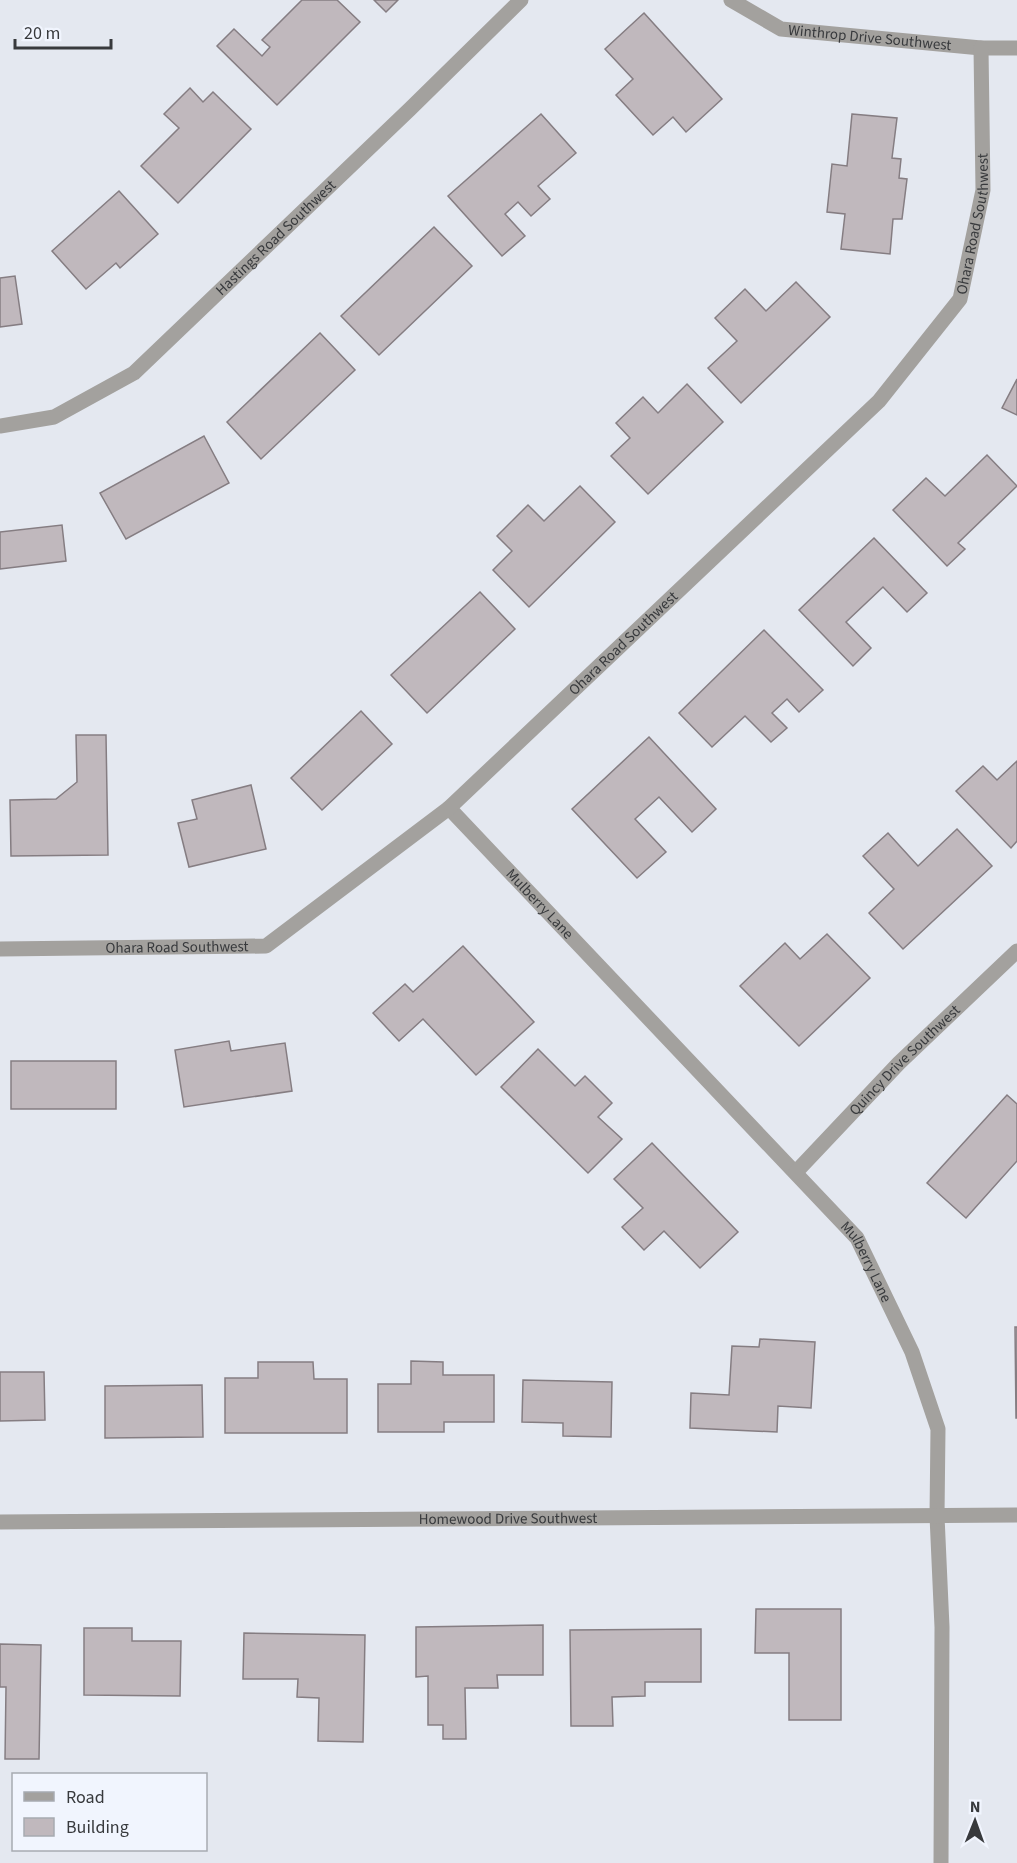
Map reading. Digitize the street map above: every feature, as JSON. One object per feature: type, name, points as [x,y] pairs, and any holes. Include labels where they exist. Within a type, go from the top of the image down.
[{"type":"street","name":"Hastings Road Southwest","points":[[0,426],[54,417],[134,373],[521,0]]},
{"type":"street","name":"Winthrop Drive Southwest","points":[[731,0],[781,29],[981,48],[1017,48]]},
{"type":"street","name":"Ohara Road Southwest","points":[[0,949],[266,946],[449,808],[879,401],[960,298],[983,190],[981,48]]},
{"type":"street","name":"Mulberry Lane","points":[[449,808],[857,1238],[912,1352],[938,1429],[937,1516],[942,1627],[941,1863]]},
{"type":"street","name":"Quincy Drive Southwest","points":[[796,1172],[899,1063],[1017,951]]},
{"type":"street","name":"Homewood Drive Southwest","points":[[0,1522],[1017,1515]]},
{"type":"building","points":[[302,0],[337,0],[360,22],[277,105],[217,46],[234,29],[262,56],[270,47],[262,40]]},
{"type":"building","points":[[374,0],[398,0],[386,12]]},
{"type":"building","points":[[644,13],[722,99],[686,132],[673,117],[653,135],[616,95],[633,79],[605,49]]},
{"type":"building","points":[[190,88],[203,102],[213,92],[251,129],[178,203],[141,166],[179,128],[164,114]]},
{"type":"building","points":[[541,114],[576,153],[538,186],[550,199],[531,216],[518,202],[505,214],[525,236],[502,256],[448,196]]},
{"type":"building","points":[[852,114],[897,118],[892,158],[901,159],[899,178],[907,179],[902,219],[893,219],[890,254],[841,249],[845,214],[827,212],[832,164],[847,166]]},
{"type":"building","points":[[119,191],[158,234],[120,268],[116,263],[86,289],[52,251]]},
{"type":"building","points":[[434,227],[472,266],[379,355],[341,316]]},
{"type":"building","points":[[15,276],[22,324],[0,327],[0,278]]},
{"type":"building","points":[[796,282],[830,317],[741,403],[708,368],[737,341],[715,318],[745,289],[766,311]]},
{"type":"building","points":[[320,333],[355,370],[261,459],[227,422]]},
{"type":"building","points":[[1017,379],[1017,415],[1002,408]]},
{"type":"building","points":[[687,384],[723,422],[648,494],[611,456],[630,438],[616,423],[643,397],[658,413]]},
{"type":"building","points":[[204,436],[229,483],[126,539],[100,493]]},
{"type":"building","points":[[987,455],[1017,486],[958,543],[965,549],[947,566],[893,510],[926,478],[945,496]]},
{"type":"building","points":[[580,486],[615,522],[529,607],[493,570],[512,551],[497,536],[528,505],[544,521]]},
{"type":"building","points":[[62,525],[66,561],[0,569],[0,532]]},
{"type":"building","points":[[874,538],[927,593],[907,612],[883,587],[846,622],[871,648],[853,666],[799,610]]},
{"type":"building","points":[[480,592],[515,629],[427,713],[391,675]]},
{"type":"building","points":[[764,630],[823,690],[799,712],[787,699],[772,713],[787,728],[771,742],[745,716],[712,747],[679,713]]},
{"type":"building","points":[[361,711],[392,744],[322,810],[291,778]]},
{"type":"building","points":[[76,735],[106,735],[108,855],[11,856],[10,800],[56,799],[77,782]]},
{"type":"building","points":[[649,737],[716,809],[692,832],[659,797],[635,819],[666,852],[637,878],[572,809]]},
{"type":"building","points":[[1017,761],[1017,841],[1011,848],[956,791],[983,766],[997,780]]},
{"type":"building","points":[[251,785],[266,849],[189,867],[178,823],[197,819],[192,800]]},
{"type":"building","points":[[957,829],[992,866],[903,949],[869,913],[894,889],[863,856],[888,833],[918,866]]},
{"type":"building","points":[[827,934],[870,978],[799,1046],[740,986],[785,943],[800,959]]},
{"type":"building","points":[[463,946],[534,1022],[476,1075],[423,1019],[399,1041],[373,1013],[405,984],[413,992]]},
{"type":"building","points":[[229,1041],[231,1051],[285,1043],[292,1091],[184,1107],[175,1050]]},
{"type":"building","points":[[538,1049],[575,1086],[585,1076],[612,1103],[598,1117],[622,1139],[588,1173],[501,1087]]},
{"type":"building","points":[[11,1061],[116,1061],[116,1109],[11,1109]]},
{"type":"building","points":[[1007,1095],[1017,1104],[1017,1161],[966,1218],[927,1183]]},
{"type":"building","points":[[652,1143],[738,1232],[700,1268],[664,1231],[644,1250],[622,1227],[643,1208],[614,1179]]},
{"type":"building","points":[[1015,1327],[1017,1327],[1017,1418],[1016,1418]]},
{"type":"building","points":[[760,1339],[815,1342],[811,1408],[778,1406],[777,1432],[690,1428],[691,1393],[729,1395],[732,1346],[759,1347]]},
{"type":"building","points":[[411,1361],[443,1362],[443,1375],[494,1375],[494,1422],[444,1422],[444,1432],[378,1432],[378,1384],[411,1384]]},
{"type":"building","points":[[258,1362],[313,1362],[314,1379],[347,1379],[347,1433],[225,1433],[225,1378],[258,1378]]},
{"type":"building","points":[[0,1372],[44,1372],[45,1420],[0,1421]]},
{"type":"building","points":[[523,1380],[612,1382],[611,1437],[563,1436],[563,1423],[522,1422]]},
{"type":"building","points":[[202,1385],[203,1437],[105,1438],[105,1386]]},
{"type":"building","points":[[756,1609],[841,1609],[841,1720],[789,1720],[789,1653],[755,1653]]},
{"type":"building","points":[[543,1625],[543,1675],[497,1675],[498,1688],[465,1688],[466,1739],[443,1739],[443,1725],[428,1725],[428,1676],[416,1677],[416,1627]]},
{"type":"building","points":[[84,1628],[132,1628],[132,1641],[181,1641],[180,1696],[84,1695]]},
{"type":"building","points":[[701,1629],[701,1682],[645,1682],[645,1696],[612,1697],[613,1726],[571,1726],[570,1630]]},
{"type":"building","points":[[244,1633],[365,1635],[363,1742],[318,1741],[319,1698],[297,1697],[298,1679],[243,1679]]},
{"type":"building","points":[[0,1644],[41,1645],[39,1759],[5,1759],[6,1687],[0,1687]]}]
